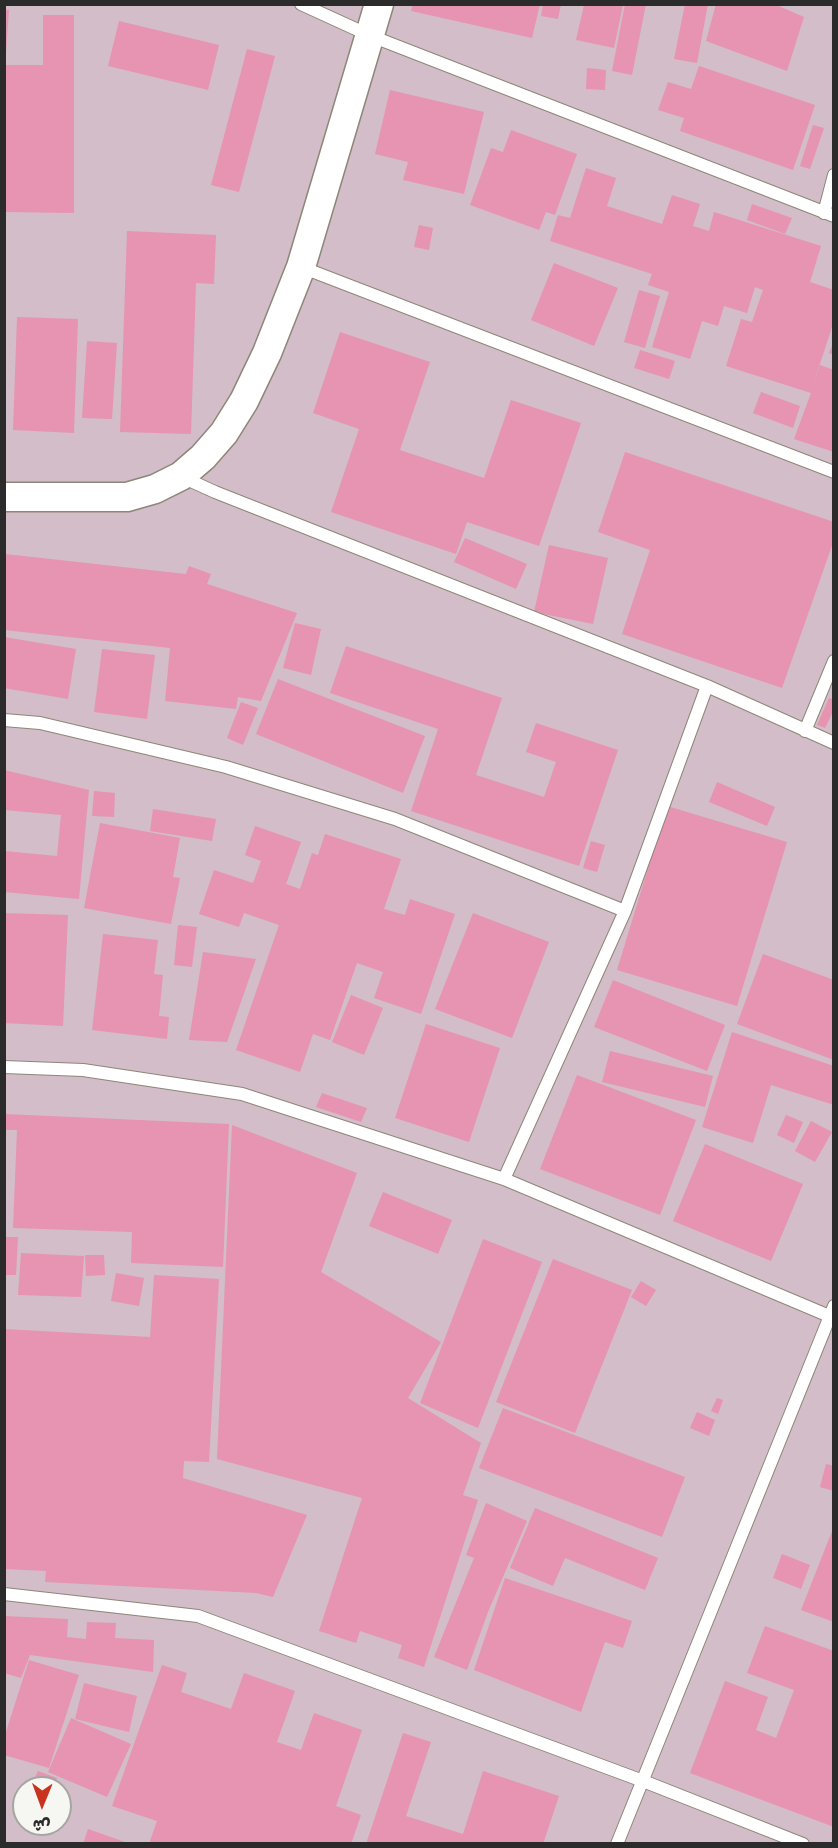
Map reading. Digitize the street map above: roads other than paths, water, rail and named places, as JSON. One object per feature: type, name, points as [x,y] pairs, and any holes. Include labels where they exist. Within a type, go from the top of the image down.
[{"type":"street","points":[[4,497],[127,497],[155,489],[181,476],[203,457],[224,433],[267,353],[301,267],[379,4]]},
{"type":"lane","points":[[301,4],[371,36],[829,214],[834,175]]},
{"type":"lane","points":[[301,267],[834,472]]},
{"type":"lane","points":[[181,476],[215,492],[707,686],[834,742]]},
{"type":"lane","points":[[805,731],[834,661]]},
{"type":"lane","points":[[504,1179],[625,911],[707,686]]},
{"type":"lane","points":[[4,720],[40,723],[226,766],[395,819],[625,911]]},
{"type":"lane","points":[[4,1067],[83,1070],[242,1094],[504,1179],[832,1313],[617,1844]]},
{"type":"lane","points":[[4,1594],[198,1616],[643,1781],[803,1844]]}]
